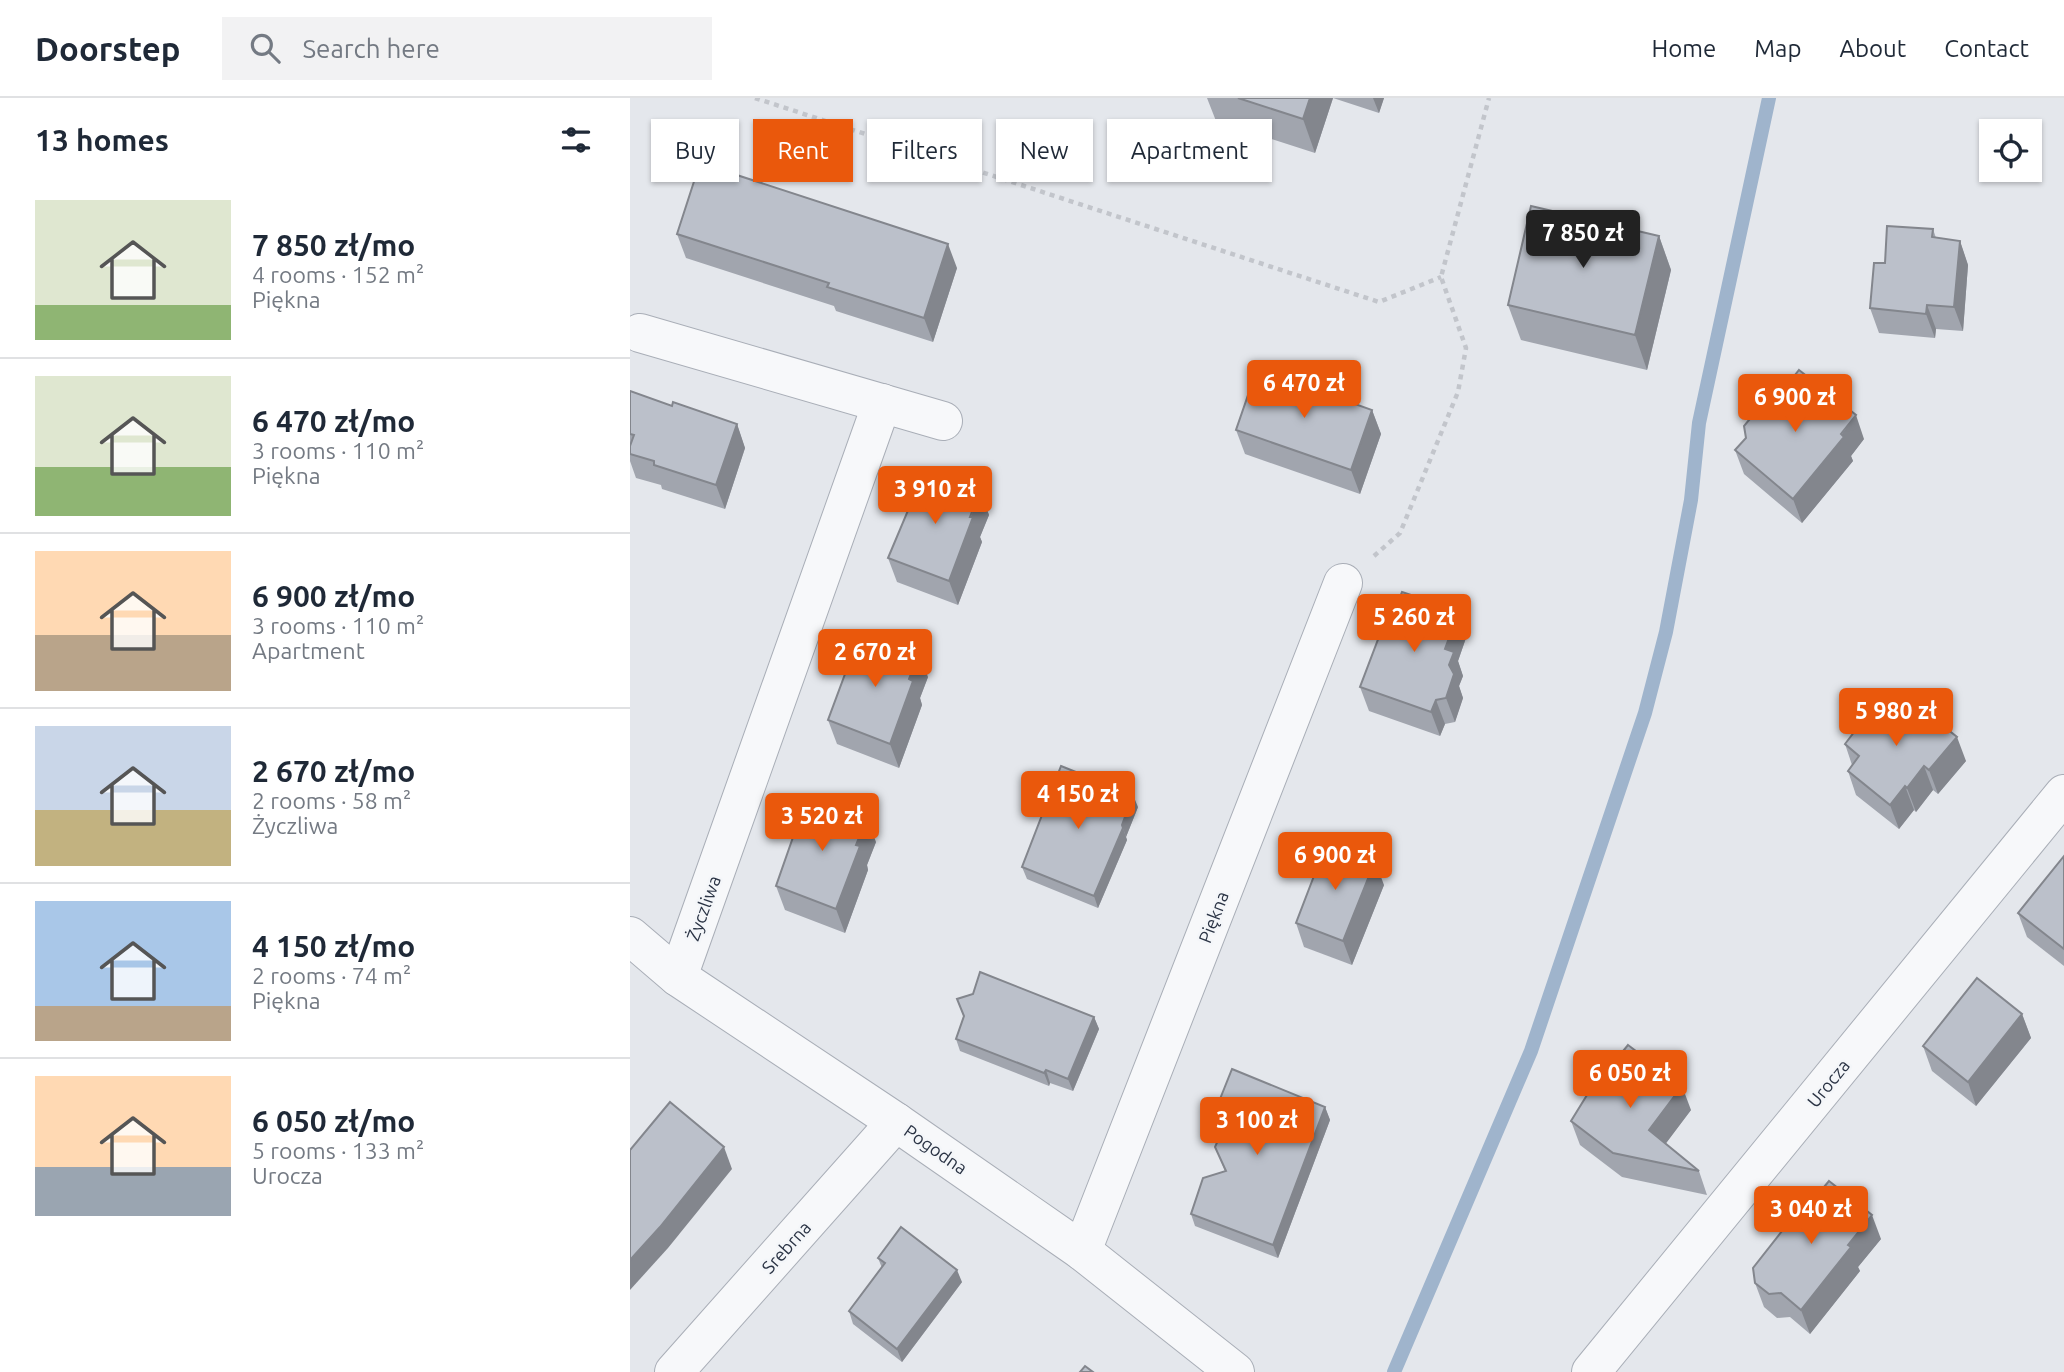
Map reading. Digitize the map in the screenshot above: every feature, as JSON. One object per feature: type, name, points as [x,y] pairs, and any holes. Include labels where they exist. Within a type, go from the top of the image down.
[{"type":"street","points":[[640,333],[943,421]]},
{"type":"street","name":"Życzliwa","points":[[678,977],[882,404]]},
{"type":"street","name":"Piękna","points":[[1082,1251],[1343,583]]},
{"type":"street","name":"Urocza","points":[[1591,1372],[2064,794]]},
{"type":"street","name":"Pogodna","points":[[630,936],[678,977],[897,1122],[1082,1251],[1235,1372]]},
{"type":"street","name":"Srebrna","points":[[674,1372],[897,1122]]},
{"type":"path","points":[[755,98],[1379,302],[1441,277]]},
{"type":"path","points":[[1343,583],[1400,533],[1458,393],[1466,348],[1441,277],[1489,98]]},
{"type":"building","points":[[1238,98],[1310,98],[1303,119]]},
{"type":"building","points":[[739,176],[948,244],[924,318],[827,287],[829,283],[677,234],[694,182],[739,182]]},
{"type":"building","points":[[1531,206],[1659,236],[1635,335],[1508,305]]},
{"type":"building","points":[[1887,226],[1933,229],[1932,237],[1960,241],[1954,307],[1927,305],[1926,314],[1870,308],[1874,263],[1885,263]]},
{"type":"building","points":[[1257,369],[1372,410],[1351,470],[1236,430]]},
{"type":"building","points":[[1799,370],[1856,415],[1841,434],[1844,437],[1793,499],[1735,450],[1746,438],[1744,426],[1758,409],[1769,408]]},
{"type":"building","points":[[630,391],[672,406],[673,402],[737,424],[716,485],[654,465],[654,461],[630,454],[634,435],[630,434]]},
{"type":"building","points":[[925,470],[980,491],[949,581],[888,558]]},
{"type":"building","points":[[1402,592],[1459,611],[1445,649],[1454,652],[1449,665],[1454,674],[1446,698],[1436,700],[1431,712],[1360,687],[1382,629],[1387,630]]},
{"type":"building","points":[[864,633],[919,653],[909,679],[913,681],[890,744],[828,720],[851,658],[855,659]]},
{"type":"building","points":[[1911,700],[1957,737],[1929,770],[1924,766],[1890,805],[1848,771],[1859,756],[1845,744],[1878,701],[1897,717]]},
{"type":"building","points":[[1061,766],[1133,795],[1123,828],[1094,896],[1022,867]]},
{"type":"building","points":[[811,797],[867,818],[856,845],[860,846],[836,909],[776,886],[798,823],[801,824]]},
{"type":"building","points":[[1327,842],[1375,861],[1343,941],[1296,923]]},
{"type":"building","points":[[2064,856],[2064,949],[2018,913]]},
{"type":"building","points":[[980,972],[1094,1017],[1068,1079],[1046,1070],[1044,1073],[956,1039],[964,1016],[957,999],[973,994]]},
{"type":"building","points":[[1977,978],[2022,1014],[1968,1082],[1923,1046]]},
{"type":"building","points":[[1628,1045],[1682,1086],[1649,1130],[1699,1171],[1613,1153],[1571,1121],[1600,1074],[1603,1076]]},
{"type":"building","points":[[1232,1069],[1325,1107],[1273,1245],[1191,1214],[1203,1178],[1226,1171],[1215,1147],[1228,1118],[1214,1114]]},
{"type":"building","points":[[670,1102],[724,1147],[630,1260],[630,1150]]},
{"type":"building","points":[[1829,1181],[1872,1215],[1848,1245],[1851,1247],[1801,1310],[1781,1293],[1769,1294],[1755,1283],[1753,1268],[1801,1207],[1805,1210]]},
{"type":"building","points":[[901,1227],[957,1270],[897,1349],[849,1311],[885,1263],[878,1258]]},
{"type":"building","points":[[1085,1366],[1093,1372],[1080,1372]]},
{"type":"waterway","points":[[1394,1372],[1531,1051],[1645,713],[1666,632],[1691,500],[1699,423],[1769,98]]}]
